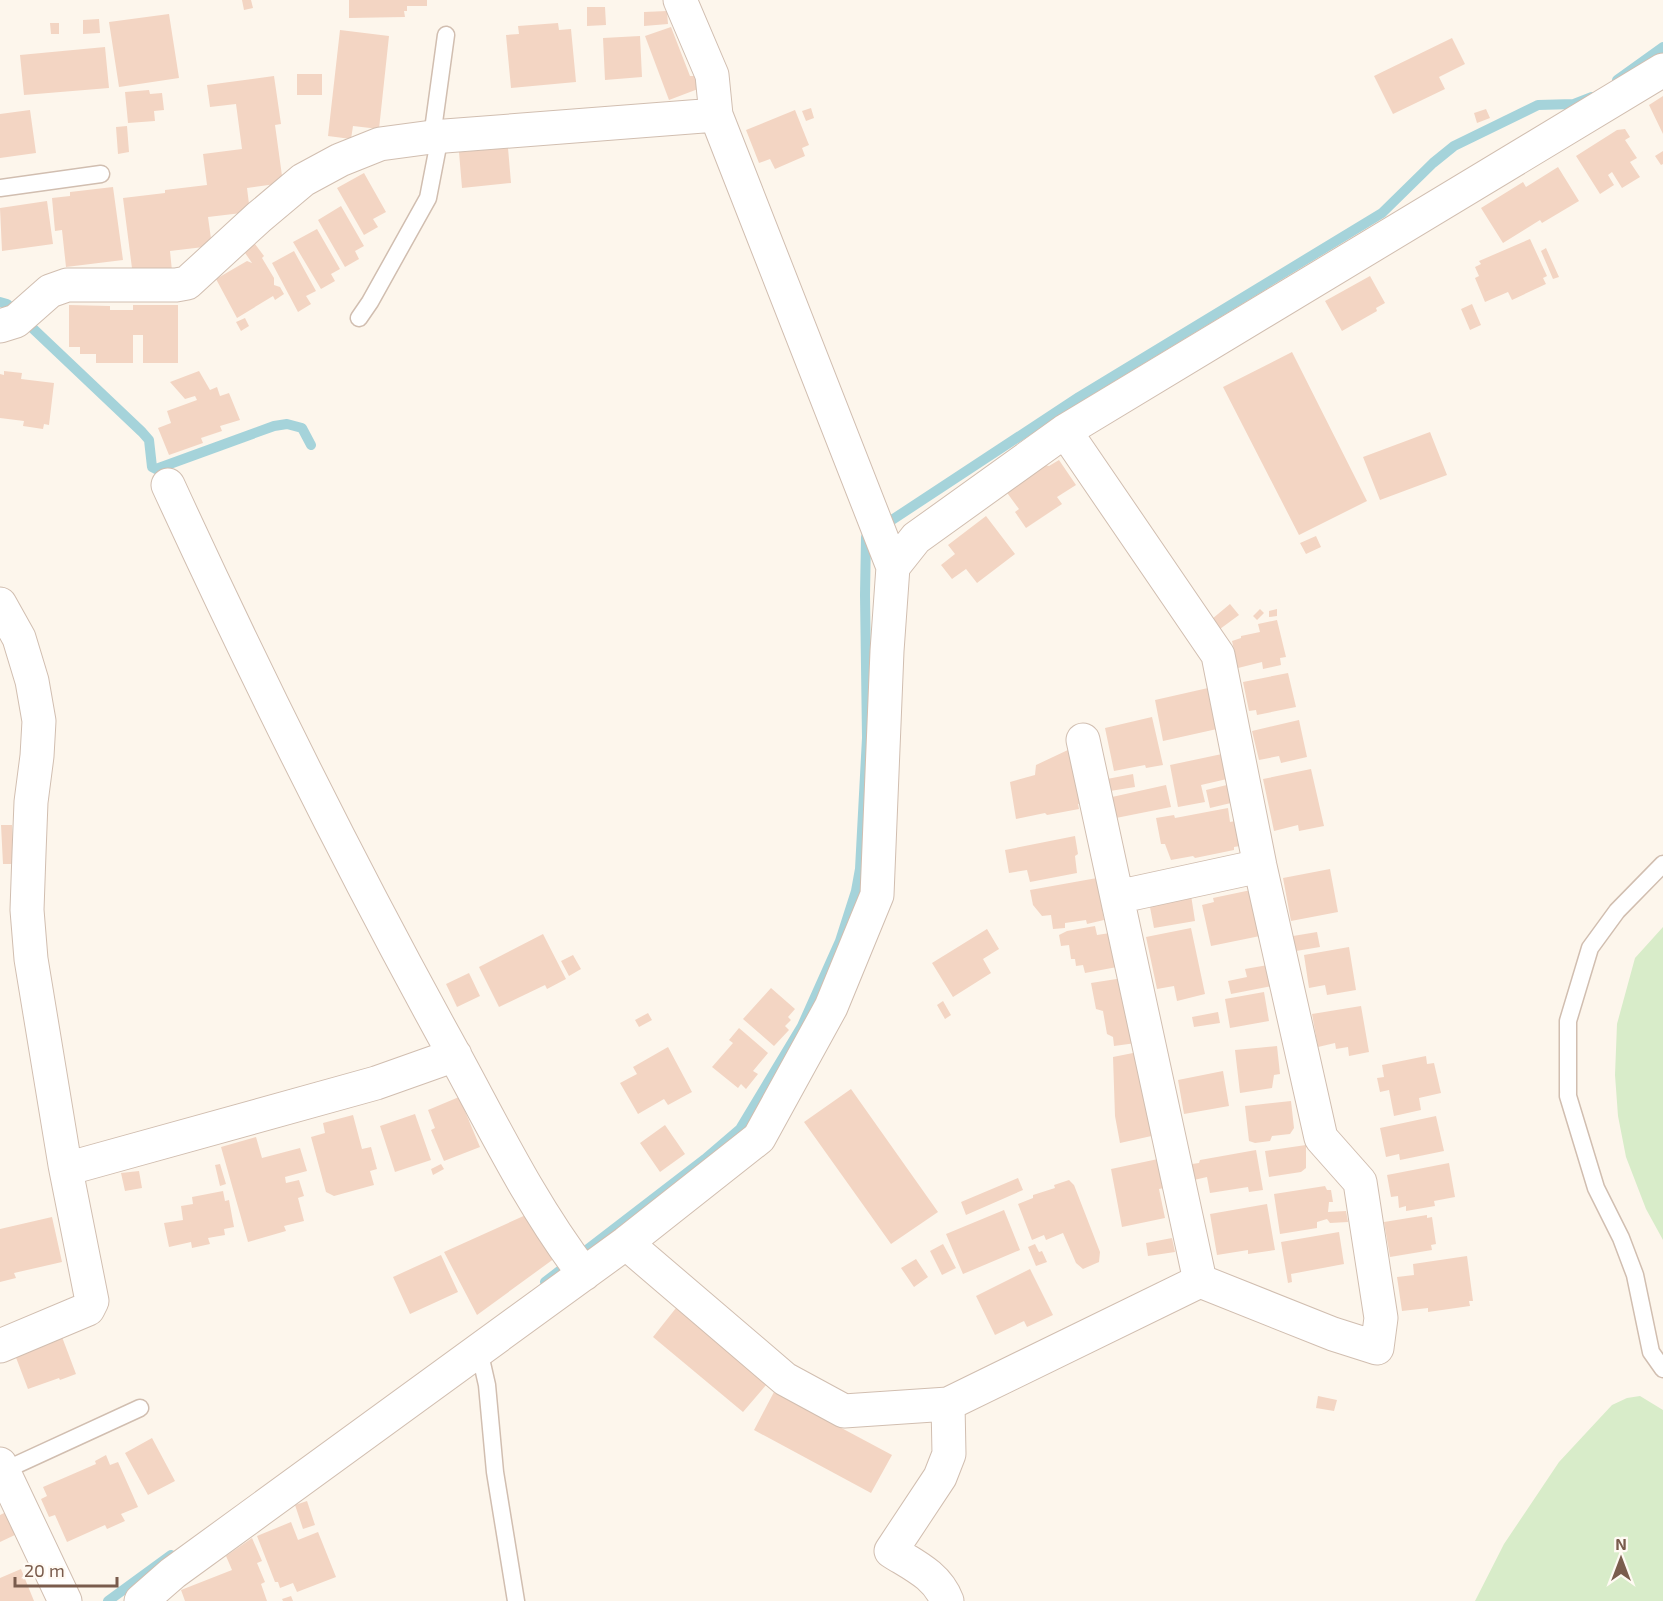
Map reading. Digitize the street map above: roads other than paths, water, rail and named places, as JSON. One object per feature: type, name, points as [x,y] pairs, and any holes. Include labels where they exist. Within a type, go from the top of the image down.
[{"type":"street","points":[[141,1601],[173,1573],[479,1350],[576,1263],[627,1243],[759,1138],[831,1007],[876,895],[893,567],[716,115],[712,75],[680,0]]},
{"type":"street","points":[[893,567],[916,538],[1065,431],[1663,70]]},
{"type":"street","points":[[0,326],[16,321],[50,291],[67,285],[176,285],[187,283],[303,180],[340,160],[380,144],[436,137],[716,115]]},
{"type":"street","points":[[627,1243],[785,1379],[844,1411],[948,1404],[1200,1281],[1333,1334],[1377,1348],[1381,1318],[1360,1182],[1321,1138],[1260,866],[1218,655],[1065,431]]},
{"type":"street","points":[[168,485],[243,646],[378,915],[553,1233],[576,1263]]},
{"type":"street","points":[[0,603],[19,638],[32,681],[39,721],[31,802],[27,910],[31,959],[66,1169],[92,1301],[88,1309],[0,1346]]},
{"type":"street","points":[[1083,740],[1200,1281]]},
{"type":"street","points":[[1117,897],[1260,866]]},
{"type":"street","points":[[66,1169],[376,1083],[455,1055]]},
{"type":"street","points":[[946,1601],[942,1590],[927,1572],[891,1551],[940,1477],[949,1454],[948,1404]]},
{"type":"street","points":[[2,1467],[65,1601]]},
{"type":"lane","points":[[359,318],[370,303],[428,198],[446,35]]},
{"type":"lane","points":[[0,188],[101,174]]},
{"type":"lane","points":[[1663,864],[1617,911],[1590,948],[1568,1021],[1568,1096],[1596,1188],[1621,1238],[1635,1275],[1651,1352],[1663,1369]]},
{"type":"lane","points":[[479,1350],[487,1385],[495,1472],[516,1601]]},
{"type":"lane","points":[[2,1467],[141,1408]]},
{"type":"waterway","points":[[1617,80],[1663,47]]},
{"type":"waterway","points":[[545,1282],[705,1159],[740,1129],[802,1026],[840,941],[856,891],[860,869],[867,738],[866,537],[1079,397],[1382,213],[1433,163],[1454,146],[1538,105],[1574,104],[1592,97]]},
{"type":"waterway","points":[[0,302],[7,304],[142,432],[149,440],[152,467],[156,469],[274,426],[287,424],[302,428],[311,445]]},
{"type":"waterway","points":[[108,1601],[171,1555]]}]
